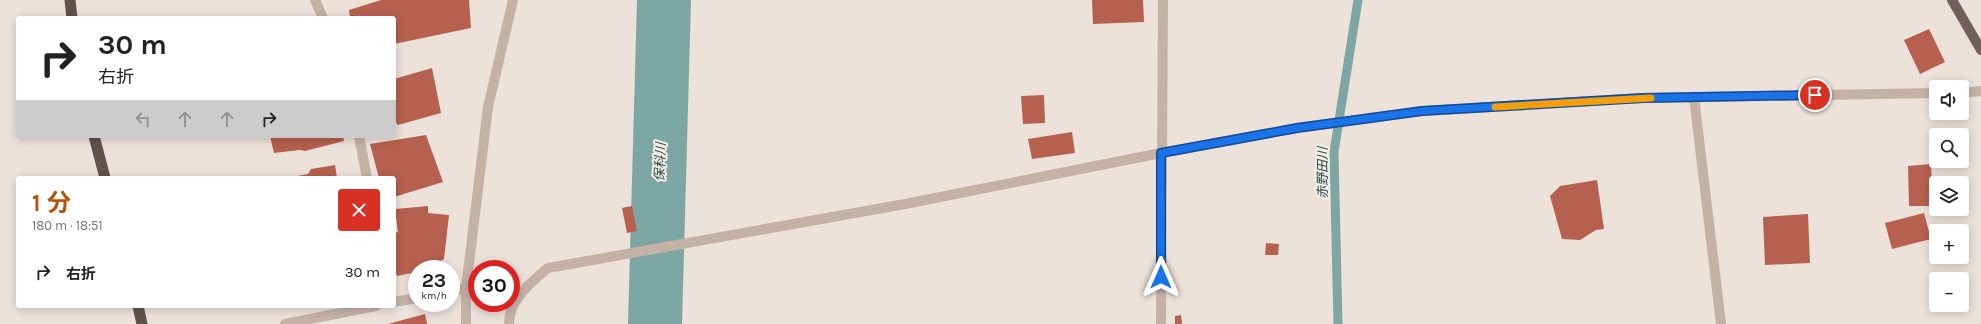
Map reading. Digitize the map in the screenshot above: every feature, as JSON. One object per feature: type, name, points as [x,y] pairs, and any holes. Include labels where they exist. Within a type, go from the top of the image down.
[{"type":"highway","points":[[70,0],[72,16]]},
{"type":"highway","points":[[95,138],[104,176]]},
{"type":"highway","points":[[138,308],[142,324]]},
{"type":"main road","points":[[1952,0],[1981,50]]},
{"type":"street","points":[[315,0],[322,16]]},
{"type":"street","points":[[466,324],[466,288],[488,107],[513,0]]},
{"type":"street","points":[[1161,324],[1163,0]]},
{"type":"street","points":[[1969,92],[1981,91]]},
{"type":"street","points":[[509,324],[509,316],[525,287],[548,268],[905,204],[1161,153],[1297,128],[1422,111],[1694,97],[1929,93]]},
{"type":"street","points":[[1694,97],[1721,324]]},
{"type":"street","points":[[359,138],[367,176]]},
{"type":"street","points":[[460,289],[466,288]]},
{"type":"street","points":[[396,302],[408,300]]},
{"type":"street","points":[[285,324],[366,308]]},
{"type":"building","points":[[381,0],[469,0],[471,28],[396,44],[396,16],[350,16],[349,10]]},
{"type":"building","points":[[1092,0],[1143,0],[1144,22],[1093,24]]},
{"type":"building","points":[[1929,29],[1945,62],[1920,74],[1904,40]]},
{"type":"building","points":[[432,68],[441,113],[398,125],[396,122],[396,78]]},
{"type":"building","points":[[1044,95],[1045,123],[1023,124],[1021,96]]},
{"type":"building","points":[[1072,132],[1075,153],[1032,159],[1028,139]]},
{"type":"building","points":[[426,135],[443,182],[396,196],[396,176],[378,176],[370,144]]},
{"type":"building","points":[[270,138],[343,138],[344,141],[305,151],[300,150],[274,153]]},
{"type":"building","points":[[1929,164],[1929,168],[1931,168],[1932,176],[1929,176],[1929,206],[1909,206],[1908,166]]},
{"type":"building","points":[[335,165],[337,176],[298,176],[308,174],[311,169]]},
{"type":"building","points":[[1597,180],[1604,229],[1596,230],[1580,240],[1562,239],[1550,196],[1560,186]]},
{"type":"building","points":[[428,206],[428,213],[449,215],[444,259],[408,260],[408,274],[397,276],[396,232],[398,232],[396,209]]},
{"type":"building","points":[[632,206],[637,231],[627,233],[622,208]]},
{"type":"building","points":[[1924,213],[1929,232],[1929,240],[1892,249],[1885,223]]},
{"type":"building","points":[[1808,214],[1810,263],[1765,265],[1763,217]]},
{"type":"building","points":[[1266,243],[1279,244],[1278,255],[1265,255]]},
{"type":"building","points":[[425,314],[427,324],[388,324]]},
{"type":"building","points":[[1181,315],[1182,324],[1175,324],[1175,316]]},
{"type":"waterway","name":"保科川","points":[[655,324],[664,0]]},
{"type":"waterway","name":"赤野田川","points":[[1338,324],[1334,152],[1358,0]]},
{"type":"slow traffic","points":[[1495,107],[1651,98]]},
{"type":"route","points":[[1161,277],[1161,153],[1297,128],[1422,111],[1643,98],[1815,95]]}]
